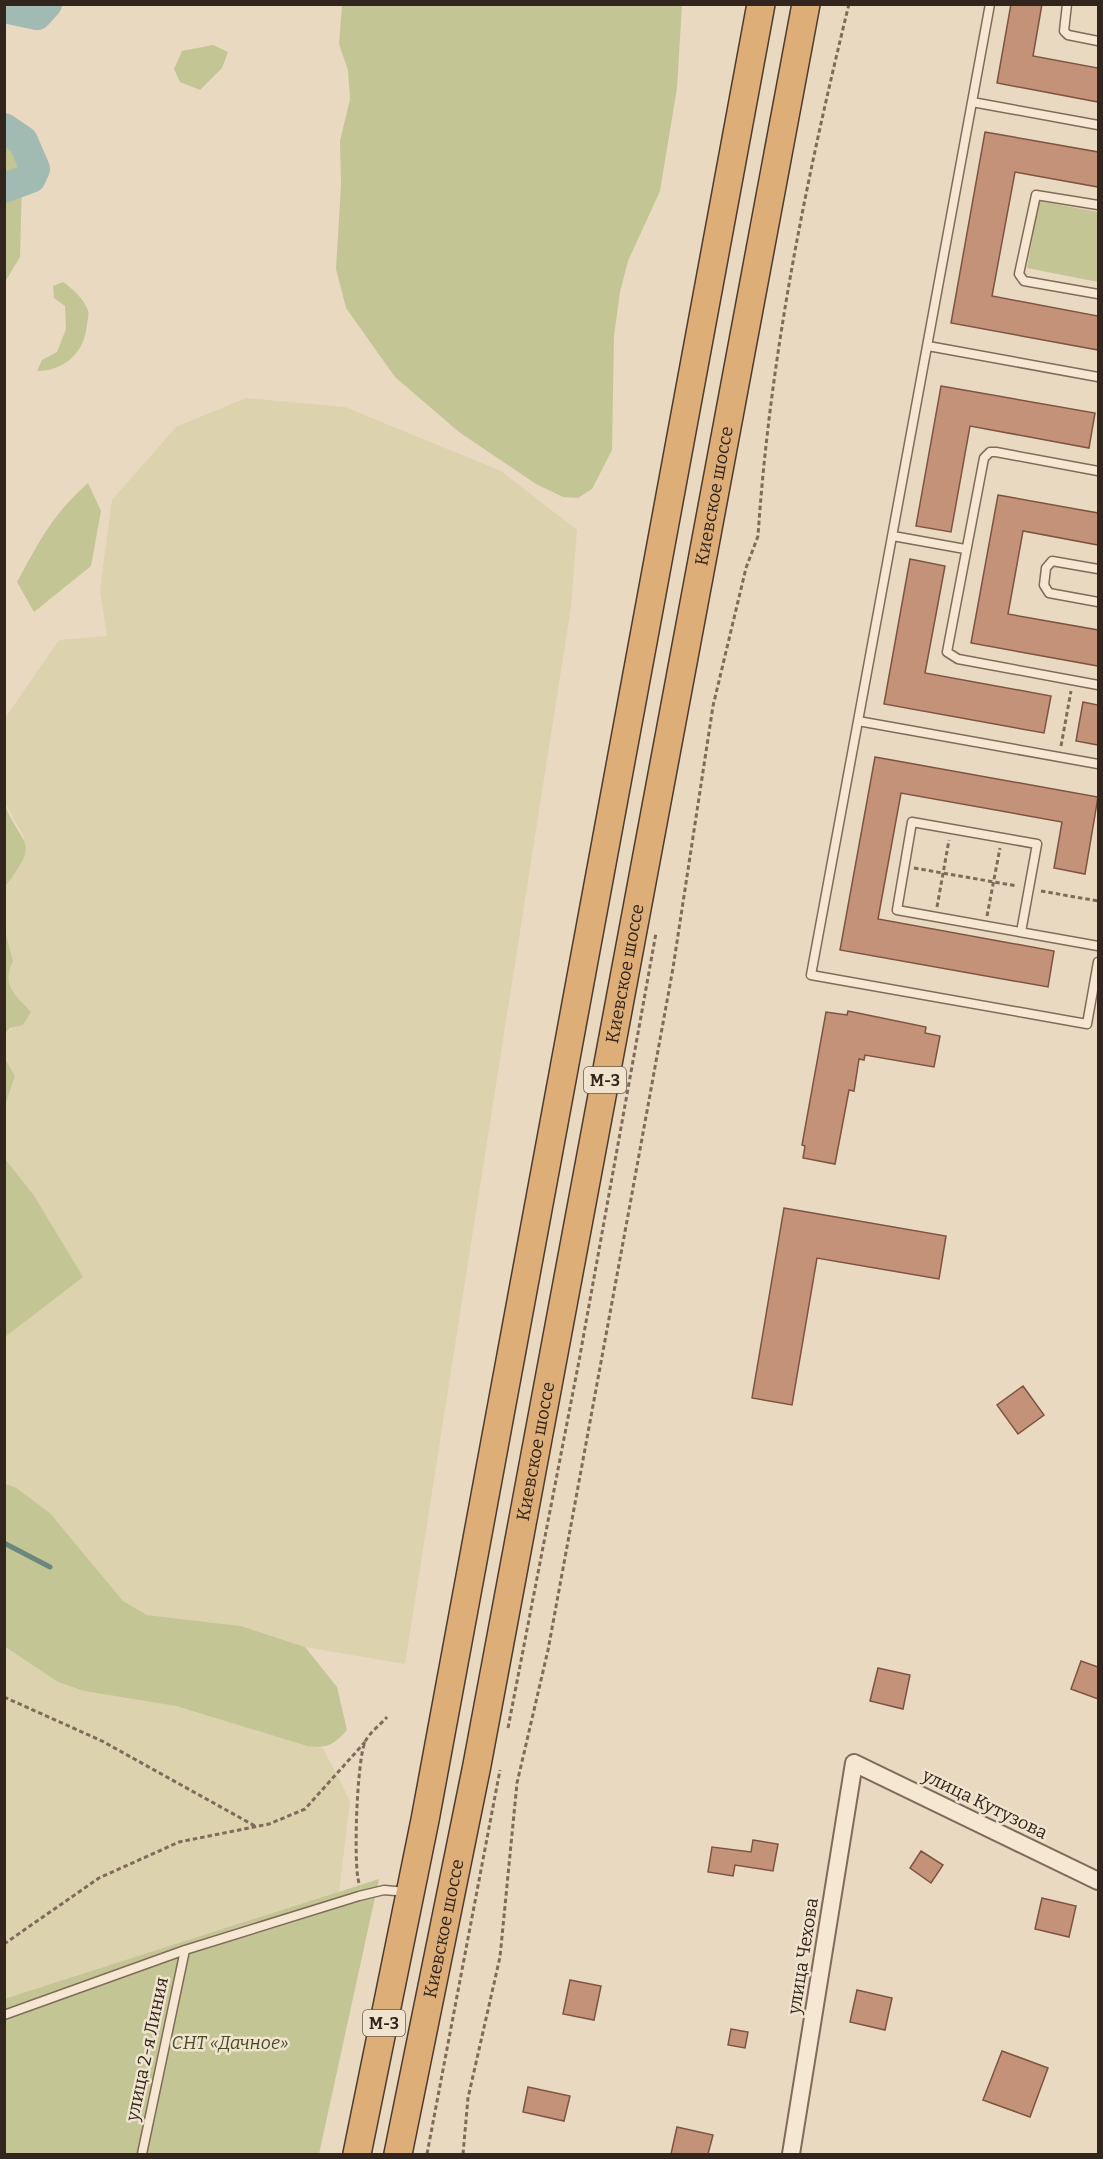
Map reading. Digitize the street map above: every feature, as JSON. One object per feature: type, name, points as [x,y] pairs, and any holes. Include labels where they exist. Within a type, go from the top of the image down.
[{"type":"highway","name":"М-3","points":[[357,2154],[411,1892],[761,4]]},
{"type":"highway","name":"Киевское шоссе","points":[[398,2154],[479,1753],[806,4]]},
{"type":"street","name":"улица Кутузова","points":[[854,1763],[1098,1881]]},
{"type":"street","name":"улица Чехова","points":[[791,2154],[854,1763]]},
{"type":"lane","points":[[990,4],[812,975],[1087,1024],[1098,962]]},
{"type":"lane","points":[[1067,4],[1064,32],[1098,41]]},
{"type":"lane","points":[[972,102],[1098,125]]},
{"type":"lane","points":[[1098,205],[1036,195],[1019,274],[1024,281],[1098,294]]},
{"type":"lane","points":[[928,346],[1098,377]]},
{"type":"lane","points":[[1098,471],[990,452],[984,458],[980,465],[948,644],[951,656],[1098,685]]},
{"type":"lane","points":[[893,536],[965,549]]},
{"type":"lane","points":[[1098,569],[1052,561],[1046,568],[1044,585],[1049,593],[1098,602]]},
{"type":"lane","points":[[858,721],[1098,764]]},
{"type":"lane","points":[[1021,932],[1037,844],[912,822],[897,910],[1098,946]]},
{"type":"lane","points":[[4,2014],[185,1950],[364,1895],[390,1890],[411,1892]]},
{"type":"lane","name":"улица 2-я Линия","points":[[142,2154],[185,1950]]},
{"type":"path","points":[[463,2154],[468,2098],[500,1958],[517,1784],[548,1650],[629,1210],[673,968],[713,706],[746,568],[758,536],[782,329],[811,159],[849,4]]},
{"type":"path","points":[[1059,757],[1073,680]]},
{"type":"path","points":[[935,917],[951,829]]},
{"type":"path","points":[[986,926],[1001,838]]},
{"type":"path","points":[[904,866],[1098,901]]},
{"type":"path","points":[[4,1696],[102,1741],[257,1826]]},
{"type":"path","points":[[4,1944],[99,1878],[179,1842],[257,1826],[305,1809],[387,1717]]},
{"type":"path","points":[[364,1895],[356,1875],[356,1857],[357,1786],[365,1742]]},
{"type":"shaded area","points":[[246,398],[345,407],[501,471],[577,530],[571,607],[405,1664],[305,1647],[241,1626],[147,1615],[123,1601],[50,1513],[15,1487],[5,1484],[4,1105],[15,1076],[5,1056],[5,1034],[30,1013],[10,989],[7,974],[13,961],[5,930],[5,887],[22,863],[24,837],[5,803],[5,718],[59,640],[107,636],[100,590],[112,500],[176,427]]},
{"type":"shaded area","points":[[4,1647],[58,1682],[84,1691],[176,1706],[307,1746],[323,1748],[350,1801],[339,1893],[5,1999]]},
{"type":"green space","points":[[5,4],[47,5],[37,15],[5,8]]},
{"type":"green space","points":[[342,5],[682,5],[677,88],[660,191],[628,261],[620,292],[614,336],[612,450],[592,489],[578,498],[563,497],[536,484],[459,432],[395,377],[346,308],[336,269],[341,185],[340,141],[350,99],[348,70],[339,44]]},
{"type":"green space","points":[[213,45],[228,52],[222,68],[200,90],[180,82],[174,69],[182,51]]},
{"type":"green space","points":[[5,128],[23,141],[35,169],[31,178],[22,183],[20,257],[5,282]]},
{"type":"green space","points":[[1039,201],[1098,212],[1098,282],[1027,268]]},
{"type":"green space","points":[[63,282],[77,294],[88,310],[85,334],[78,351],[65,364],[37,371],[42,360],[57,352],[66,329],[65,306],[54,298],[53,286]]},
{"type":"green space","points":[[88,483],[101,511],[91,566],[34,612],[17,582],[56,517]]},
{"type":"green space","points":[[4,803],[22,837],[26,851],[23,860],[5,887]]},
{"type":"green space","points":[[5,930],[13,961],[8,977],[9,983],[15,995],[31,1012],[23,1025],[10,1028],[5,1034]]},
{"type":"green space","points":[[4,1056],[15,1076],[5,1105],[4,1105]]},
{"type":"green space","points":[[5,1159],[33,1194],[83,1277],[5,1337]]},
{"type":"green space","points":[[5,1484],[15,1487],[50,1513],[123,1601],[147,1615],[241,1626],[305,1647],[337,1687],[347,1730],[329,1745],[307,1746],[176,1706],[84,1691],[58,1682],[5,1647]]},
{"type":"green space","name":"СНТ «Дачное»","points":[[379,1879],[319,2154],[5,2154],[4,1999]]},
{"type":"building","points":[[1011,4],[1042,4],[1033,56],[1098,68],[1098,102],[997,83]]},
{"type":"building","points":[[985,132],[1098,152],[1098,187],[1015,172],[992,296],[1098,316],[1098,350],[951,323]]},
{"type":"building","points":[[941,386],[1095,413],[1089,448],[970,426],[951,532],[916,526]]},
{"type":"building","points":[[998,495],[1098,513],[1098,545],[1023,531],[1008,614],[1098,630],[1098,666],[971,643]]},
{"type":"building","points":[[910,559],[945,566],[925,673],[1051,696],[1044,733],[884,704]]},
{"type":"building","points":[[1083,702],[1098,705],[1098,745],[1076,741]]},
{"type":"building","points":[[875,757],[1098,797],[1085,874],[1054,868],[1062,822],[901,793],[878,919],[1054,951],[1048,987],[840,950]]},
{"type":"building","points":[[848,1011],[926,1027],[925,1033],[940,1036],[934,1067],[865,1055],[864,1060],[859,1059],[854,1091],[849,1090],[835,1164],[803,1158],[805,1146],[802,1145],[826,1012],[847,1015]]},
{"type":"building","points":[[784,1208],[946,1236],[939,1279],[817,1258],[792,1405],[752,1398]]},
{"type":"building","points":[[1023,1386],[1044,1415],[1018,1434],[997,1405]]},
{"type":"building","points":[[1081,1661],[1098,1667],[1098,1699],[1071,1689]]},
{"type":"building","points":[[878,1668],[910,1675],[903,1709],[870,1701]]},
{"type":"building","points":[[753,1840],[778,1844],[773,1871],[735,1865],[733,1876],[708,1872],[712,1847],[751,1852]]},
{"type":"building","points":[[921,1851],[943,1865],[931,1883],[910,1868]]},
{"type":"building","points":[[1042,1898],[1076,1906],[1069,1937],[1035,1929]]},
{"type":"building","points":[[570,1980],[601,1986],[594,2020],[563,2014]]},
{"type":"building","points":[[857,1990],[892,1998],[885,2030],[850,2022]]},
{"type":"building","points":[[731,2029],[748,2032],[745,2048],[728,2045]]},
{"type":"building","points":[[1002,2051],[1048,2068],[1030,2117],[983,2100]]},
{"type":"building","points":[[528,2087],[570,2096],[564,2121],[523,2112]]},
{"type":"building","points":[[677,2127],[713,2135],[708,2154],[671,2154]]},
{"type":"waterway","points":[[4,8],[37,15],[47,4]]},
{"type":"waterway","points":[[4,128],[23,141],[35,169],[31,178],[4,188]]},
{"type":"waterway","points":[[4,1543],[50,1567]]}]
